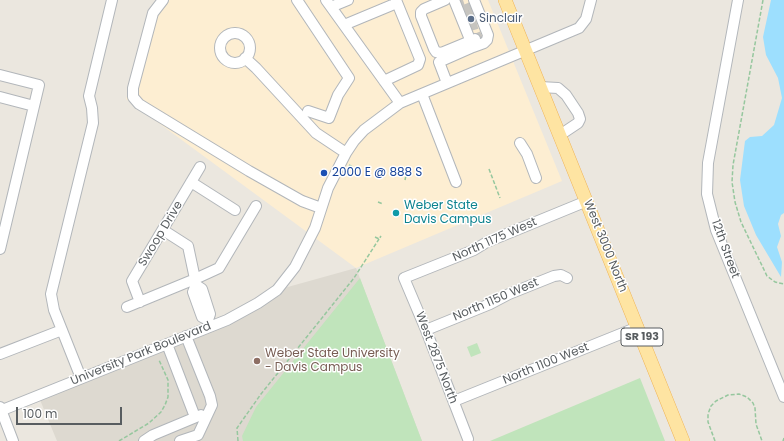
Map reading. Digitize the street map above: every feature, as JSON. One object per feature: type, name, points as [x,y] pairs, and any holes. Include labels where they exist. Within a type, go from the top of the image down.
[{"type":"main road","name":"SR 193","points":[[505,0],[526,51]]},
{"type":"main road","name":"West 3000 North","points":[[526,51],[638,326],[683,441]]},
{"type":"street","points":[[81,378],[54,310],[51,294],[93,124],[92,108],[89,96],[112,0]]},
{"type":"street","points":[[163,0],[153,12],[133,88],[133,97],[139,104],[249,171],[302,201],[321,208]]},
{"type":"street","points":[[297,0],[349,78],[338,95],[329,118],[308,111]]},
{"type":"street","points":[[348,0],[328,3],[400,103]]},
{"type":"street","points":[[433,0],[418,6],[415,14],[429,49],[433,57],[439,62],[447,83]]},
{"type":"street","name":"University Park Boulevard","points":[[0,409],[167,344],[209,324],[245,311],[277,290],[295,268],[306,248],[315,228],[328,188],[346,153],[364,130],[400,103],[579,28],[586,19],[591,0]]},
{"type":"street","name":"12th Street","points":[[738,0],[708,163],[707,194],[716,230],[784,397]]},
{"type":"street","points":[[344,25],[396,1],[420,59],[418,65],[384,82]]},
{"type":"street","points":[[439,62],[470,21]]},
{"type":"street","points":[[245,58],[316,133],[346,153]]},
{"type":"street","points":[[0,75],[39,85],[3,224],[0,249]]},
{"type":"street","points":[[540,87],[558,88],[566,95],[578,112],[580,119],[578,123],[560,135]]},
{"type":"street","points":[[422,94],[456,182]]},
{"type":"street","points":[[0,97],[34,106]]},
{"type":"street","points":[[520,143],[536,178]]},
{"type":"street","name":"Swoop Drive","points":[[140,302],[132,281],[200,167]]},
{"type":"street","points":[[191,182],[235,210]]},
{"type":"street","name":"North 1175 West","points":[[404,278],[474,250],[487,242],[587,202]]},
{"type":"street","points":[[127,307],[196,282],[219,268],[256,206]]},
{"type":"street","points":[[162,230],[188,246],[196,282],[193,292],[202,317],[209,324]]},
{"type":"street","name":"North 1150 West","points":[[426,330],[554,276],[561,275],[568,278]]},
{"type":"street","name":"West 2875 North","points":[[404,278],[426,330],[468,439]]},
{"type":"street","name":"North 1100 West","points":[[454,401],[638,326]]},
{"type":"street","points":[[0,354],[62,330]]},
{"type":"street","points":[[180,441],[192,440],[198,435],[212,405],[210,396],[186,336]]},
{"type":"street","points":[[167,344],[195,417]]},
{"type":"street","points":[[0,409],[13,441]]},
{"type":"street","points":[[144,441],[153,435],[210,411]]},
{"type":"path","points":[[763,0],[733,165],[732,182],[735,202],[741,222],[767,276],[774,282],[784,284]]},
{"type":"path","points":[[349,165],[356,169]]},
{"type":"path","points":[[489,169],[500,198]]},
{"type":"path","points":[[405,180],[407,171]]},
{"type":"path","points":[[378,202],[383,204]]},
{"type":"path","points":[[238,441],[237,428],[354,278],[381,236]]},
{"type":"path","points":[[375,237],[379,239]]},
{"type":"path","points":[[120,441],[149,423],[161,412],[165,405],[168,397],[168,380],[159,360]]},
{"type":"path","points":[[715,441],[708,422],[708,414],[711,406],[716,401],[728,395],[739,394],[747,397],[753,403],[755,408],[756,424],[762,441]]},
{"type":"shaded area","points":[[163,0],[488,0],[562,181],[356,268],[126,99]]},
{"type":"shaded area","name":"Weber State University - Davis Campus","points":[[356,268],[422,441],[57,441],[38,395],[227,320],[277,290]]},
{"type":"green space","points":[[360,278],[422,441],[243,441],[242,436],[256,407]]},
{"type":"green space","points":[[477,343],[481,353],[471,357],[467,347]]},
{"type":"green space","points":[[640,378],[665,441],[490,441]]},
{"type":"water","points":[[771,0],[784,0],[784,213],[781,215],[778,224],[781,236],[777,247],[782,262],[781,277],[756,235],[744,206],[740,180],[745,141],[750,137],[762,136],[774,125],[782,98],[778,78],[766,55],[763,37]]},
{"type":"tunnel","points":[[464,10],[471,7]]},
{"type":"tunnel","points":[[467,18],[474,15]]},
{"type":"tunnel","points":[[470,26],[477,24]]},
{"type":"tunnel","points":[[475,39],[482,36]]},
{"type":"place","name":"Sinclair","points":[[471,19]]},
{"type":"place","name":"2000 E @ 888 S","points":[[324,173]]},
{"type":"place","name":"Weber State Davis Campus","points":[[396,213]]},
{"type":"place","name":"Weber State University - Davis Campus","points":[[257,361]]}]
